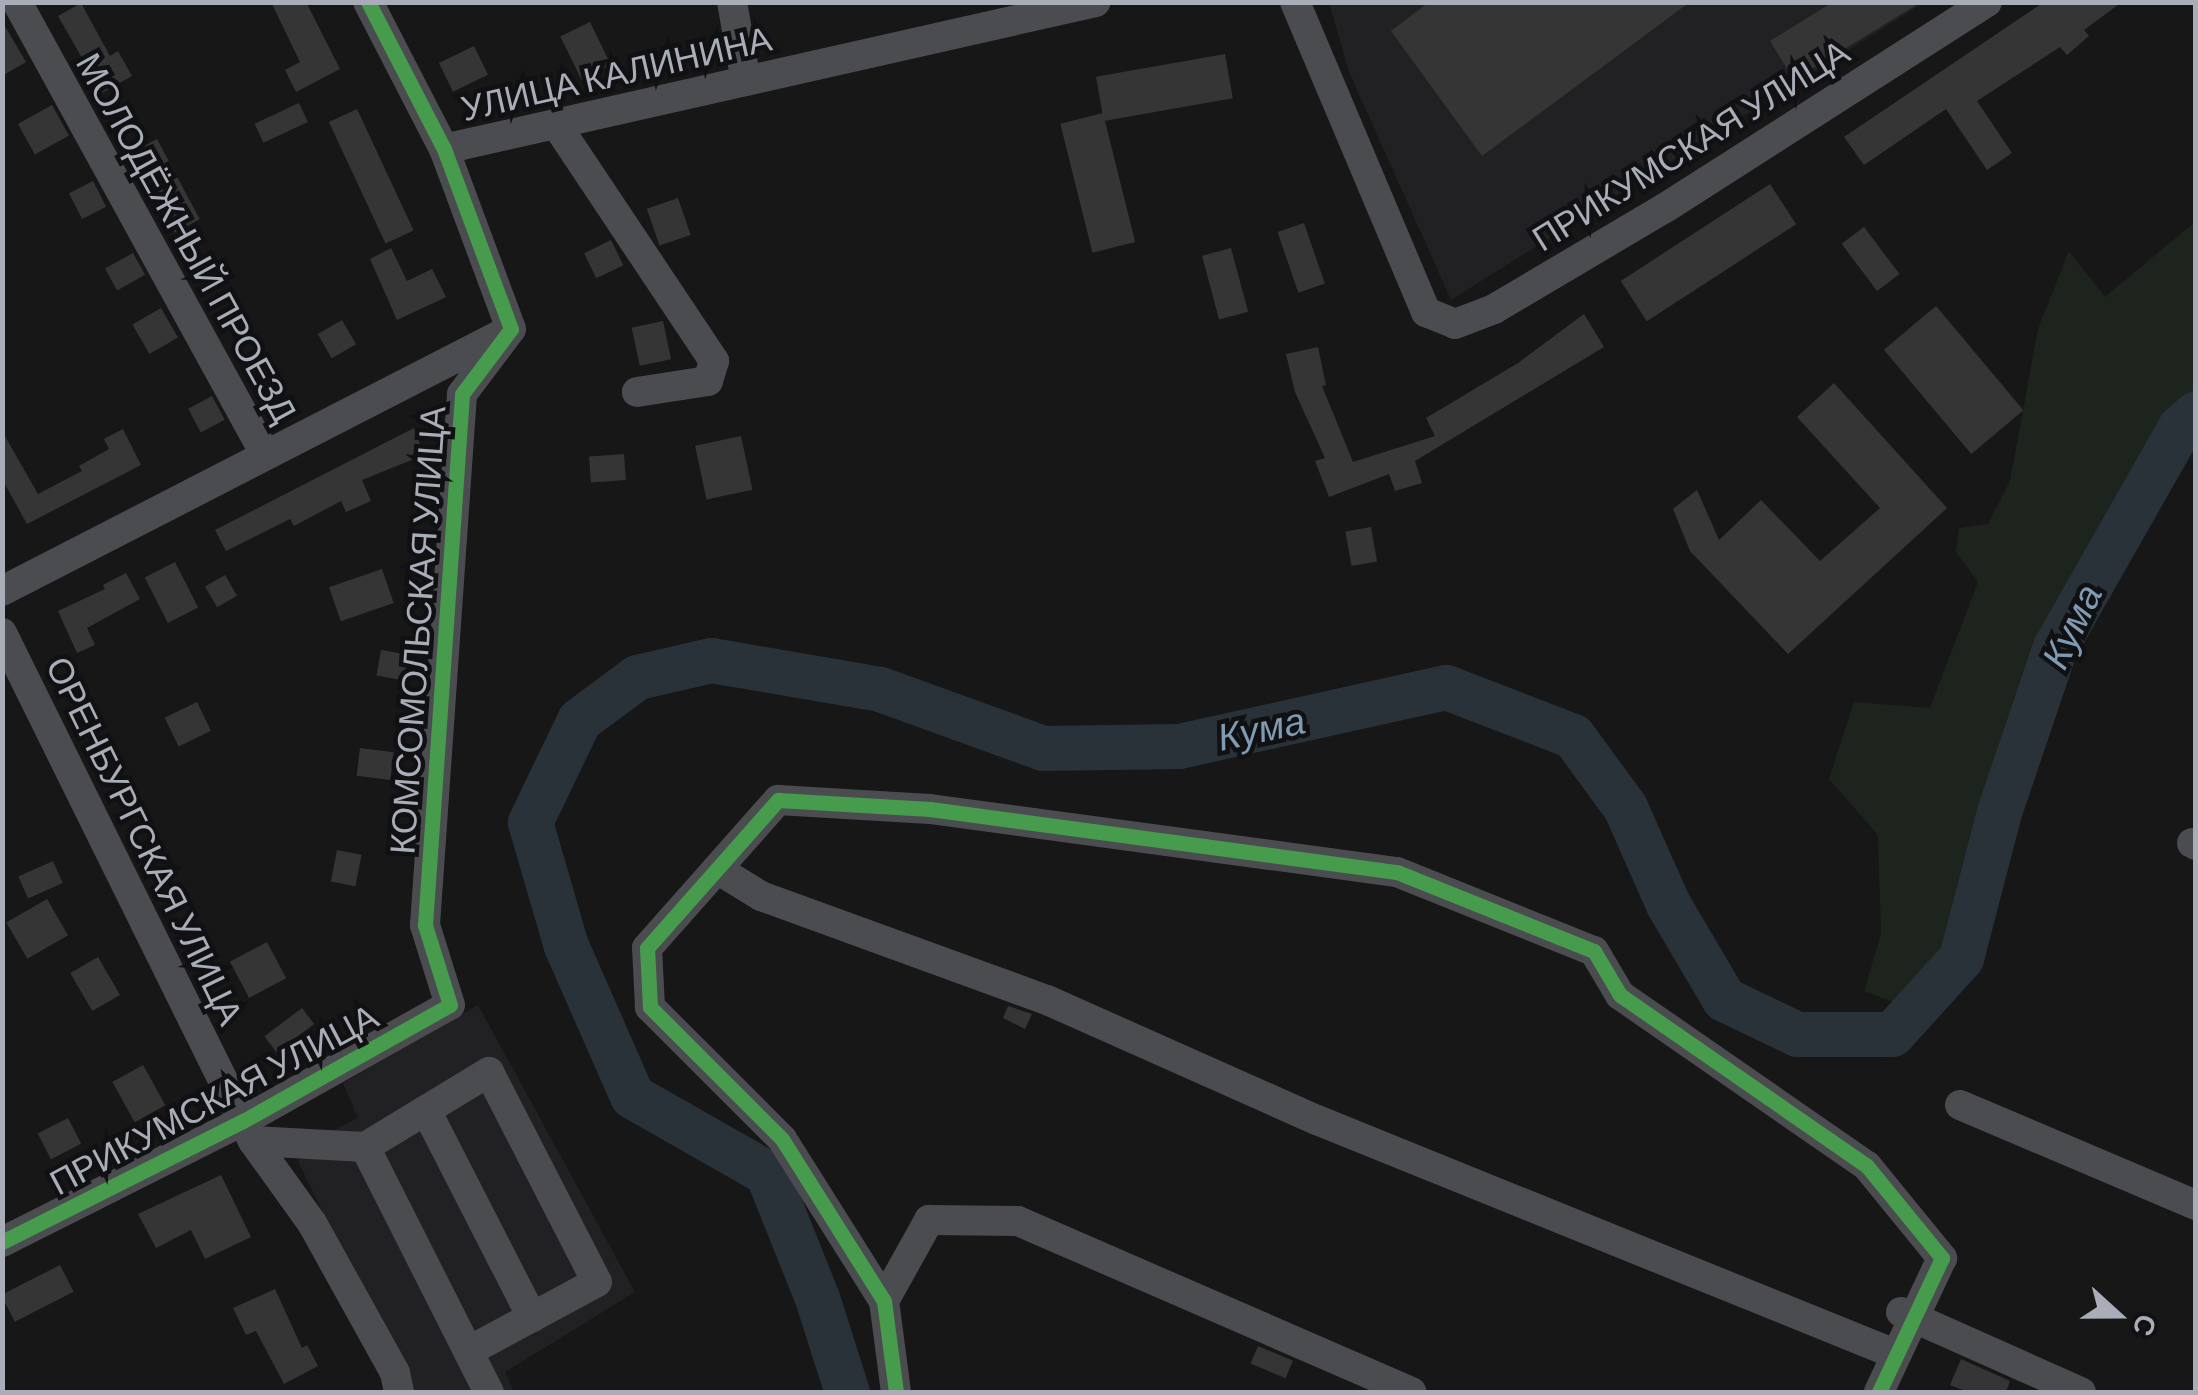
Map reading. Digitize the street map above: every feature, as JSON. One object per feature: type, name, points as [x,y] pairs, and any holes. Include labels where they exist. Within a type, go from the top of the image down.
[{"type":"street","name":"МОЛОДЁЖНЫЙ ПРОЕЗД","points":[[17,2],[265,454]]},
{"type":"street","points":[[2,591],[511,329],[444,150],[368,2]]},
{"type":"street","points":[[732,2],[746,81]]},
{"type":"street","name":"УЛИЦА КАЛИНИНА","points":[[444,150],[1096,2]]},
{"type":"street","name":"ПРИКУМСКАЯ УЛИЦА","points":[[1295,2],[1426,312],[1454,324],[1494,310],[1666,208],[1987,2]]},
{"type":"street","points":[[556,124],[714,361],[708,381],[637,392]]},
{"type":"street","name":"КОМСОМОЛЬСКАЯ УЛИЦА","points":[[450,1005],[425,925],[462,394],[511,329]]},
{"type":"street","name":"ОРЕНБУРГСКАЯ УЛИЦА","points":[[2,633],[248,1131],[312,1222],[394,1374],[399,1392]]},
{"type":"street","points":[[896,1392],[884,1300],[782,1139],[650,1007],[647,948],[778,800],[930,809],[1397,872],[1594,951],[1620,994],[1867,1166],[1942,1258],[1907,1315],[1879,1392]]},
{"type":"street","points":[[717,869],[761,896],[1046,1000],[1317,1120],[1895,1354]]},
{"type":"street","name":"ПРИКУМСКАЯ УЛИЦА","points":[[2,1242],[248,1131],[450,1005]]},
{"type":"street","points":[[248,1131],[364,1147],[489,1072],[597,1282],[469,1351]]},
{"type":"street","points":[[1960,1105],[2196,1205]]},
{"type":"street","points":[[426,1110],[532,1317]]},
{"type":"street","points":[[364,1147],[489,1392]]},
{"type":"street","points":[[884,1300],[930,1220],[1018,1222],[1412,1392]]},
{"type":"street","points":[[1907,1315],[2081,1392]]},
{"type":"shaded area","points":[[1329,3],[1923,3],[1451,300],[1349,72]]},
{"type":"shaded area","points":[[2195,222],[2195,395],[2166,425],[2042,640],[1988,800],[1950,951],[1898,1004],[1864,991],[1881,934],[1878,835],[1829,779],[1854,702],[1930,708],[1978,582],[1956,552],[1959,528],[1988,524],[2010,481],[2038,329],[2069,251],[2105,297]]},
{"type":"shaded area","points":[[478,1005],[635,1292],[505,1372],[514,1392],[409,1392],[298,1161],[325,1135],[358,1118],[343,1083]]},
{"type":"building","points":[[271,2],[306,2],[340,69],[296,92],[285,70],[300,62]]},
{"type":"building","points":[[1429,2],[1690,2],[1482,156],[1391,31]]},
{"type":"building","points":[[1833,2],[1921,2],[1794,80],[1770,41]]},
{"type":"building","points":[[2044,2],[2122,2],[2084,30],[2089,36],[2067,55],[2060,47],[1977,101],[2012,153],[1987,170],[1946,109],[1864,165],[1844,137]]},
{"type":"building","points":[[81,3],[110,56],[118,51],[132,76],[102,93],[58,16]]},
{"type":"building","points":[[2,21],[26,62],[2,76]]},
{"type":"building","points":[[590,22],[611,65],[581,80],[560,36]]},
{"type":"building","points":[[474,46],[488,75],[453,92],[439,63]]},
{"type":"building","points":[[1225,54],[1233,98],[1104,121],[1096,77]]},
{"type":"building","points":[[299,103],[308,122],[263,143],[255,124]]},
{"type":"building","points":[[52,105],[69,136],[35,155],[18,124]]},
{"type":"building","points":[[357,109],[414,230],[386,244],[329,122]]},
{"type":"building","points":[[1103,113],[1135,242],[1092,253],[1060,124]]},
{"type":"building","points":[[157,139],[200,219],[175,232],[132,152]]},
{"type":"building","points":[[93,181],[106,207],[82,219],[69,193]]},
{"type":"building","points":[[1770,184],[1796,224],[1647,321],[1621,281]]},
{"type":"building","points":[[678,198],[691,235],[659,246],[647,209]]},
{"type":"building","points":[[1304,223],[1325,284],[1298,293],[1278,232]]},
{"type":"building","points":[[1864,227],[1900,274],[1877,291],[1842,244]]},
{"type":"building","points":[[611,240],[623,265],[596,278],[584,253]]},
{"type":"building","points":[[391,248],[407,281],[432,269],[446,297],[397,320],[370,259]]},
{"type":"building","points":[[1231,248],[1248,312],[1219,320],[1202,256]]},
{"type":"building","points":[[133,253],[145,275],[117,290],[105,269]]},
{"type":"building","points":[[1936,306],[2023,410],[1971,454],[1884,350]]},
{"type":"building","points":[[161,308],[178,337],[149,354],[132,324]]},
{"type":"building","points":[[1584,314],[1604,347],[1415,461],[1422,483],[1395,491],[1389,474],[1329,497],[1315,461],[1325,458],[1295,392],[1286,354],[1318,347],[1326,385],[1322,386],[1353,462],[1435,436],[1426,418],[1518,363]]},
{"type":"building","points":[[342,320],[356,344],[332,358],[318,334]]},
{"type":"building","points":[[663,321],[671,359],[640,366],[632,328]]},
{"type":"building","points":[[1834,383],[1947,508],[1788,654],[1690,551],[1673,509],[1697,490],[1719,540],[1761,500],[1820,561],[1880,508],[1797,417]]},
{"type":"building","points":[[212,396],[225,420],[201,433],[188,409]]},
{"type":"building","points":[[414,428],[424,455],[362,480],[371,501],[346,512],[341,501],[294,526],[290,519],[226,551],[215,530]]},
{"type":"building","points":[[123,429],[141,465],[27,524],[2,479],[2,431],[38,494],[82,471],[79,466],[109,449],[104,439]]},
{"type":"building","points":[[741,436],[752,490],[706,500],[695,446]]},
{"type":"building","points":[[624,454],[626,480],[591,482],[589,456]]},
{"type":"building","points":[[1371,527],[1377,561],[1351,566],[1345,532]]},
{"type":"building","points":[[175,562],[198,607],[168,623],[145,577]]},
{"type":"building","points":[[382,569],[394,603],[341,621],[329,587]]},
{"type":"building","points":[[126,573],[140,599],[87,628],[95,645],[77,653],[58,611],[105,589],[103,585]]},
{"type":"building","points":[[225,575],[237,596],[217,607],[205,586]]},
{"type":"building","points":[[381,650],[409,655],[404,680],[376,676]]},
{"type":"building","points":[[197,702],[211,731],[179,747],[165,718]]},
{"type":"building","points":[[360,748],[394,752],[390,780],[357,776]]},
{"type":"building","points":[[337,850],[362,855],[355,886],[331,881]]},
{"type":"building","points":[[53,861],[63,883],[28,898],[18,876]]},
{"type":"building","points":[[47,899],[68,935],[27,959],[6,922]]},
{"type":"building","points":[[267,942],[286,978],[249,998],[230,962]]},
{"type":"building","points":[[98,957],[120,995],[92,1011],[70,973]]},
{"type":"building","points":[[1008,1006],[1032,1014],[1025,1029],[1003,1018]]},
{"type":"building","points":[[302,1008],[314,1024],[277,1052],[264,1036]]},
{"type":"building","points":[[143,1065],[165,1105],[135,1122],[112,1082]]},
{"type":"building","points":[[68,1118],[81,1144],[51,1159],[38,1133]]},
{"type":"building","points":[[221,1175],[251,1237],[205,1259],[191,1230],[156,1248],[138,1214]]},
{"type":"building","points":[[60,1265],[74,1292],[15,1322],[2,1295]]},
{"type":"building","points":[[275,1289],[302,1348],[307,1345],[318,1366],[284,1384],[256,1331],[246,1335],[233,1308]]},
{"type":"building","points":[[1258,1346],[1293,1361],[1286,1378],[1251,1363]]},
{"type":"building","points":[[1961,1359],[2010,1381],[2006,1392],[1968,1392],[1950,1385]]},
{"type":"waterway","name":"Кума","points":[[847,1392],[817,1298],[767,1173],[632,1096],[566,946],[530,822],[579,720],[637,677],[711,660],[880,689],[1043,748],[1179,746],[1446,687],[1573,736],[1625,807],[1668,904],[1724,999],[1797,1034],[1892,1034],[1961,958],[1999,812],[2055,647],[2180,427],[2196,413]]},
{"type":"cycle path","points":[[2,1242],[243,1121],[450,1005],[425,925],[462,394],[511,329],[444,149],[368,2]]},
{"type":"cycle path","points":[[896,1392],[884,1301],[782,1139],[650,1007],[647,948],[778,800],[930,809],[1397,872],[1594,951],[1620,995],[1867,1166],[1942,1258],[1879,1392]]}]
